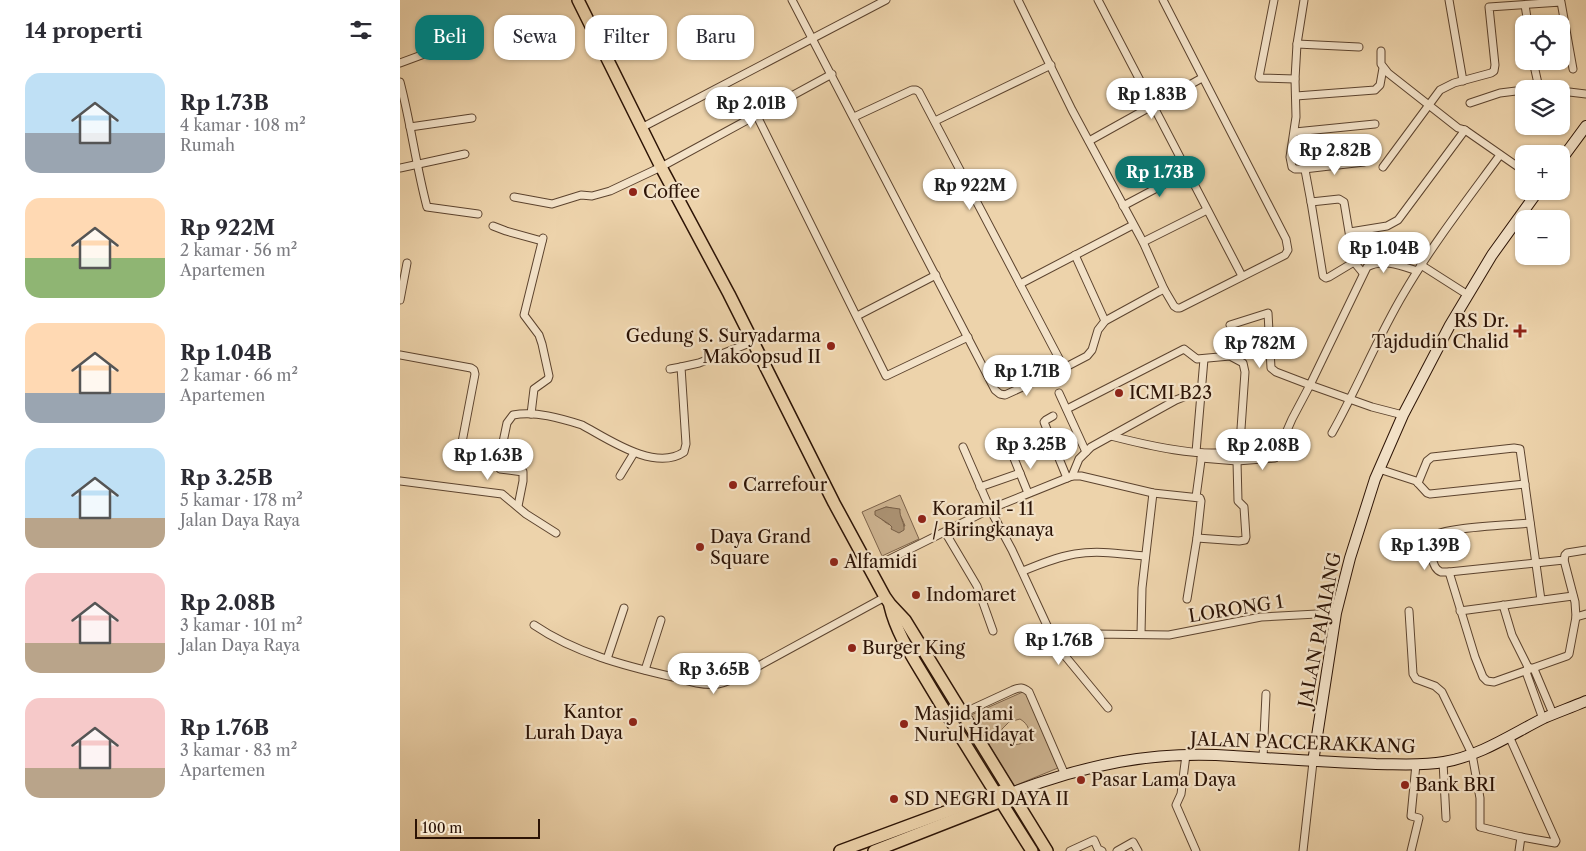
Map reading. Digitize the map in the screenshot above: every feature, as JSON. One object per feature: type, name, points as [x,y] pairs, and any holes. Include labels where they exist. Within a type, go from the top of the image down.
[{"type":"highway","points":[[578,0],[810,458],[887,600],[895,625],[958,734],[1032,851]]},
{"type":"highway","points":[[887,600],[905,620],[961,714],[1047,851]]},
{"type":"highway","points":[[840,851],[876,837],[1011,793]]},
{"type":"highway","points":[[876,837],[877,850],[999,797]]},
{"type":"main road","points":[[1570,148],[1586,126]]},
{"type":"main road","name":"JALAN PAJAIANG","points":[[1313,762],[1336,613],[1362,518],[1379,469],[1403,415],[1450,325],[1492,255],[1532,200]]},
{"type":"main road","name":"JALAN PACCERAKKANG","points":[[1011,793],[1065,775],[1126,759],[1186,755],[1230,755],[1313,762],[1416,764],[1443,762],[1472,754],[1553,714],[1586,701]]},
{"type":"street","points":[[792,0],[995,390],[1002,395],[1064,368],[1089,353],[1098,330],[1105,321],[1164,289]]},
{"type":"street","points":[[643,127],[886,0]]},
{"type":"street","points":[[1018,0],[1143,242],[1164,289],[1174,306],[1178,308],[1285,255],[1288,245],[1163,0]]},
{"type":"street","points":[[1098,0],[1242,276]]},
{"type":"street","points":[[1274,0],[1259,77],[1295,79]]},
{"type":"street","points":[[1303,0],[1297,44],[1295,132],[1290,157],[1291,163],[1295,168],[1304,169],[1364,162]]},
{"type":"street","points":[[1449,0],[1463,81]]},
{"type":"street","points":[[1383,167],[1440,90],[1446,86],[1491,73],[1495,68],[1489,4],[1513,2],[1525,5],[1561,1],[1572,69]]},
{"type":"street","points":[[1525,5],[1527,15]]},
{"type":"street","points":[[1297,44],[1359,48]]},
{"type":"street","points":[[1296,96],[1376,90],[1380,86],[1383,68],[1381,51]]},
{"type":"street","points":[[400,64],[415,58]]},
{"type":"street","points":[[935,121],[1051,65]]},
{"type":"street","points":[[1383,68],[1458,128],[1465,130],[1515,165]]},
{"type":"street","points":[[514,197],[552,204],[582,194],[595,196],[610,191],[662,167],[832,74]]},
{"type":"street","points":[[1089,140],[1153,107],[1202,78]]},
{"type":"street","points":[[400,82],[427,207],[478,214]]},
{"type":"street","points":[[854,117],[914,89],[919,92],[1064,368]]},
{"type":"street","points":[[1470,103],[1500,93],[1515,91]]},
{"type":"street","points":[[1570,92],[1586,94]]},
{"type":"street","points":[[756,114],[886,376],[968,337]]},
{"type":"street","points":[[410,127],[472,118]]},
{"type":"street","points":[[1295,132],[1374,124]]},
{"type":"street","points":[[1350,232],[1387,226],[1398,220],[1465,130]]},
{"type":"street","points":[[400,168],[417,166],[465,154]]},
{"type":"street","points":[[1332,433],[1400,300],[1419,268],[1500,155]]},
{"type":"street","points":[[1304,169],[1323,276],[1326,278],[1354,262]]},
{"type":"street","points":[[1123,206],[1188,172]]},
{"type":"street","points":[[1311,202],[1342,200],[1346,208],[1354,262],[1363,273]]},
{"type":"street","points":[[1143,242],[1207,210]]},
{"type":"street","points":[[1020,284],[1133,225]]},
{"type":"street","points":[[493,226],[506,231],[543,239],[524,315],[539,335],[549,376],[548,379],[534,389],[532,414]]},
{"type":"street","points":[[1074,256],[1105,321]]},
{"type":"street","points":[[1111,436],[1237,461],[1275,458],[1363,273],[1369,265],[1384,262],[1419,268],[1468,295]]},
{"type":"street","points":[[400,300],[407,263]]},
{"type":"street","points":[[857,316],[936,275]]},
{"type":"street","points":[[1230,325],[1268,314],[1271,368],[1273,371],[1351,399],[1403,415]]},
{"type":"street","points":[[670,369],[699,362],[752,342]]},
{"type":"street","points":[[1067,409],[1184,349],[1194,357],[1204,359],[1230,356],[1243,363],[1240,443],[1238,448],[1226,452],[1200,454]]},
{"type":"street","points":[[400,356],[474,370],[475,374],[459,458]]},
{"type":"street","points":[[1187,599],[1197,538],[1201,390],[1204,359]]},
{"type":"street","points":[[518,506],[523,472],[500,469],[498,466],[509,419],[516,414],[543,415],[582,425],[634,453],[666,458],[679,455],[684,452],[685,417],[681,367]]},
{"type":"street","points":[[1069,477],[1079,459],[1100,442],[1176,400],[1201,390]]},
{"type":"street","points":[[1059,392],[1086,452]]},
{"type":"street","points":[[1053,416],[1044,422],[1069,477]]},
{"type":"street","points":[[963,447],[990,509],[1023,571],[1056,645],[1108,708]]},
{"type":"street","points":[[1418,483],[1427,460],[1432,457],[1518,448],[1522,452],[1541,600]]},
{"type":"street","points":[[620,476],[634,453]]},
{"type":"street","points":[[1013,456],[1028,493]]},
{"type":"street","points":[[1197,538],[1239,542],[1245,540],[1244,507],[1239,503],[1238,499],[1237,461]]},
{"type":"street","points":[[1379,469],[1418,483],[1426,493],[1430,494],[1525,484]]},
{"type":"street","points":[[980,487],[1020,473]]},
{"type":"street","points":[[870,570],[990,509],[1069,477],[1090,477],[1117,486],[1199,499]]},
{"type":"street","points":[[400,481],[498,493],[556,533]]},
{"type":"street","points":[[1141,634],[1142,588],[1153,493]]},
{"type":"street","points":[[1530,524],[1434,534],[1432,543],[1433,560],[1436,569],[1440,572],[1449,572],[1564,560]]},
{"type":"street","points":[[946,532],[977,586],[993,631]]},
{"type":"street","points":[[1449,572],[1483,677],[1487,681],[1494,682],[1567,656],[1570,650],[1576,617],[1564,560],[1565,554],[1586,550]]},
{"type":"street","points":[[1023,571],[1062,556],[1076,553],[1145,556]]},
{"type":"street","points":[[1460,610],[1573,596]]},
{"type":"street","points":[[534,625],[549,635],[607,659],[707,684],[718,684],[731,680],[887,600]]},
{"type":"street","points":[[1503,605],[1515,643],[1553,714]]},
{"type":"street","points":[[607,659],[624,608]]},
{"type":"street","points":[[1409,611],[1413,674],[1416,679],[1435,686],[1442,692],[1472,754],[1480,798],[1480,827],[1554,843],[1556,841],[1509,736]]},
{"type":"street","name":"LORONG 1","points":[[1056,645],[1095,634],[1169,635],[1261,617],[1336,613]]},
{"type":"street","points":[[1576,617],[1586,614]]},
{"type":"street","points":[[645,670],[661,620]]},
{"type":"street","points":[[1529,669],[1543,719]]},
{"type":"street","points":[[961,714],[1013,690],[1025,689],[1029,692],[1065,775]]},
{"type":"street","points":[[1263,758],[1266,694]]},
{"type":"street","points":[[1186,755],[1181,794],[1176,805],[1196,851]]},
{"type":"street","points":[[1302,851],[1313,762]]},
{"type":"street","points":[[1443,762],[1446,818]]},
{"type":"street","points":[[1411,851],[1419,824],[1419,818],[1411,816],[1416,764]]},
{"type":"street","points":[[1518,851],[1520,837]]},
{"type":"street","points":[[1070,851],[1094,840],[1098,849],[1102,851]]},
{"type":"street","points":[[1117,851],[1133,842],[1138,851]]},
{"type":"shaded area","points":[[900,495],[919,539],[882,556],[862,512]],"holes":[[[886,507],[898,513],[905,526],[888,524],[875,512]]]},
{"type":"shaded area","points":[[886,507],[900,509],[904,530],[899,533],[891,529],[892,527],[889,524],[875,515],[875,511]]},
{"type":"shaded area","points":[[1025,691],[1058,768],[1014,786],[971,715]],"holes":[[[1020,719],[1029,729],[1029,735],[1023,743],[1011,744],[1004,740],[1002,729],[1009,722]]]},
{"type":"place","name":"Coffee","points":[[633,192]]},
{"type":"place","name":"RS Dr. Tajdudin Chalid","points":[[1520,331]]},
{"type":"place","name":"Gedung S. Suryadarma Makoopsud II","points":[[831,346]]},
{"type":"place","name":"ICMI B23","points":[[1119,393]]},
{"type":"place","name":"Carrefour","points":[[733,485]]},
{"type":"place","name":"Koramil - 11 / Biringkanaya","points":[[922,519]]},
{"type":"place","name":"Daya Grand Square","points":[[700,547]]},
{"type":"place","name":"Alfamidi","points":[[834,562]]},
{"type":"place","name":"Indomaret","points":[[916,595]]},
{"type":"place","name":"Burger King","points":[[852,648]]},
{"type":"place","name":"Kantor Lurah Daya","points":[[633,722]]},
{"type":"place","name":"Masjid Jami Nurul Hidayat","points":[[904,724]]},
{"type":"place","name":"Pasar Lama Daya","points":[[1081,780]]},
{"type":"place","name":"Bank BRI","points":[[1405,785]]},
{"type":"place","name":"SD NEGRI DAYA II","points":[[894,799]]}]
